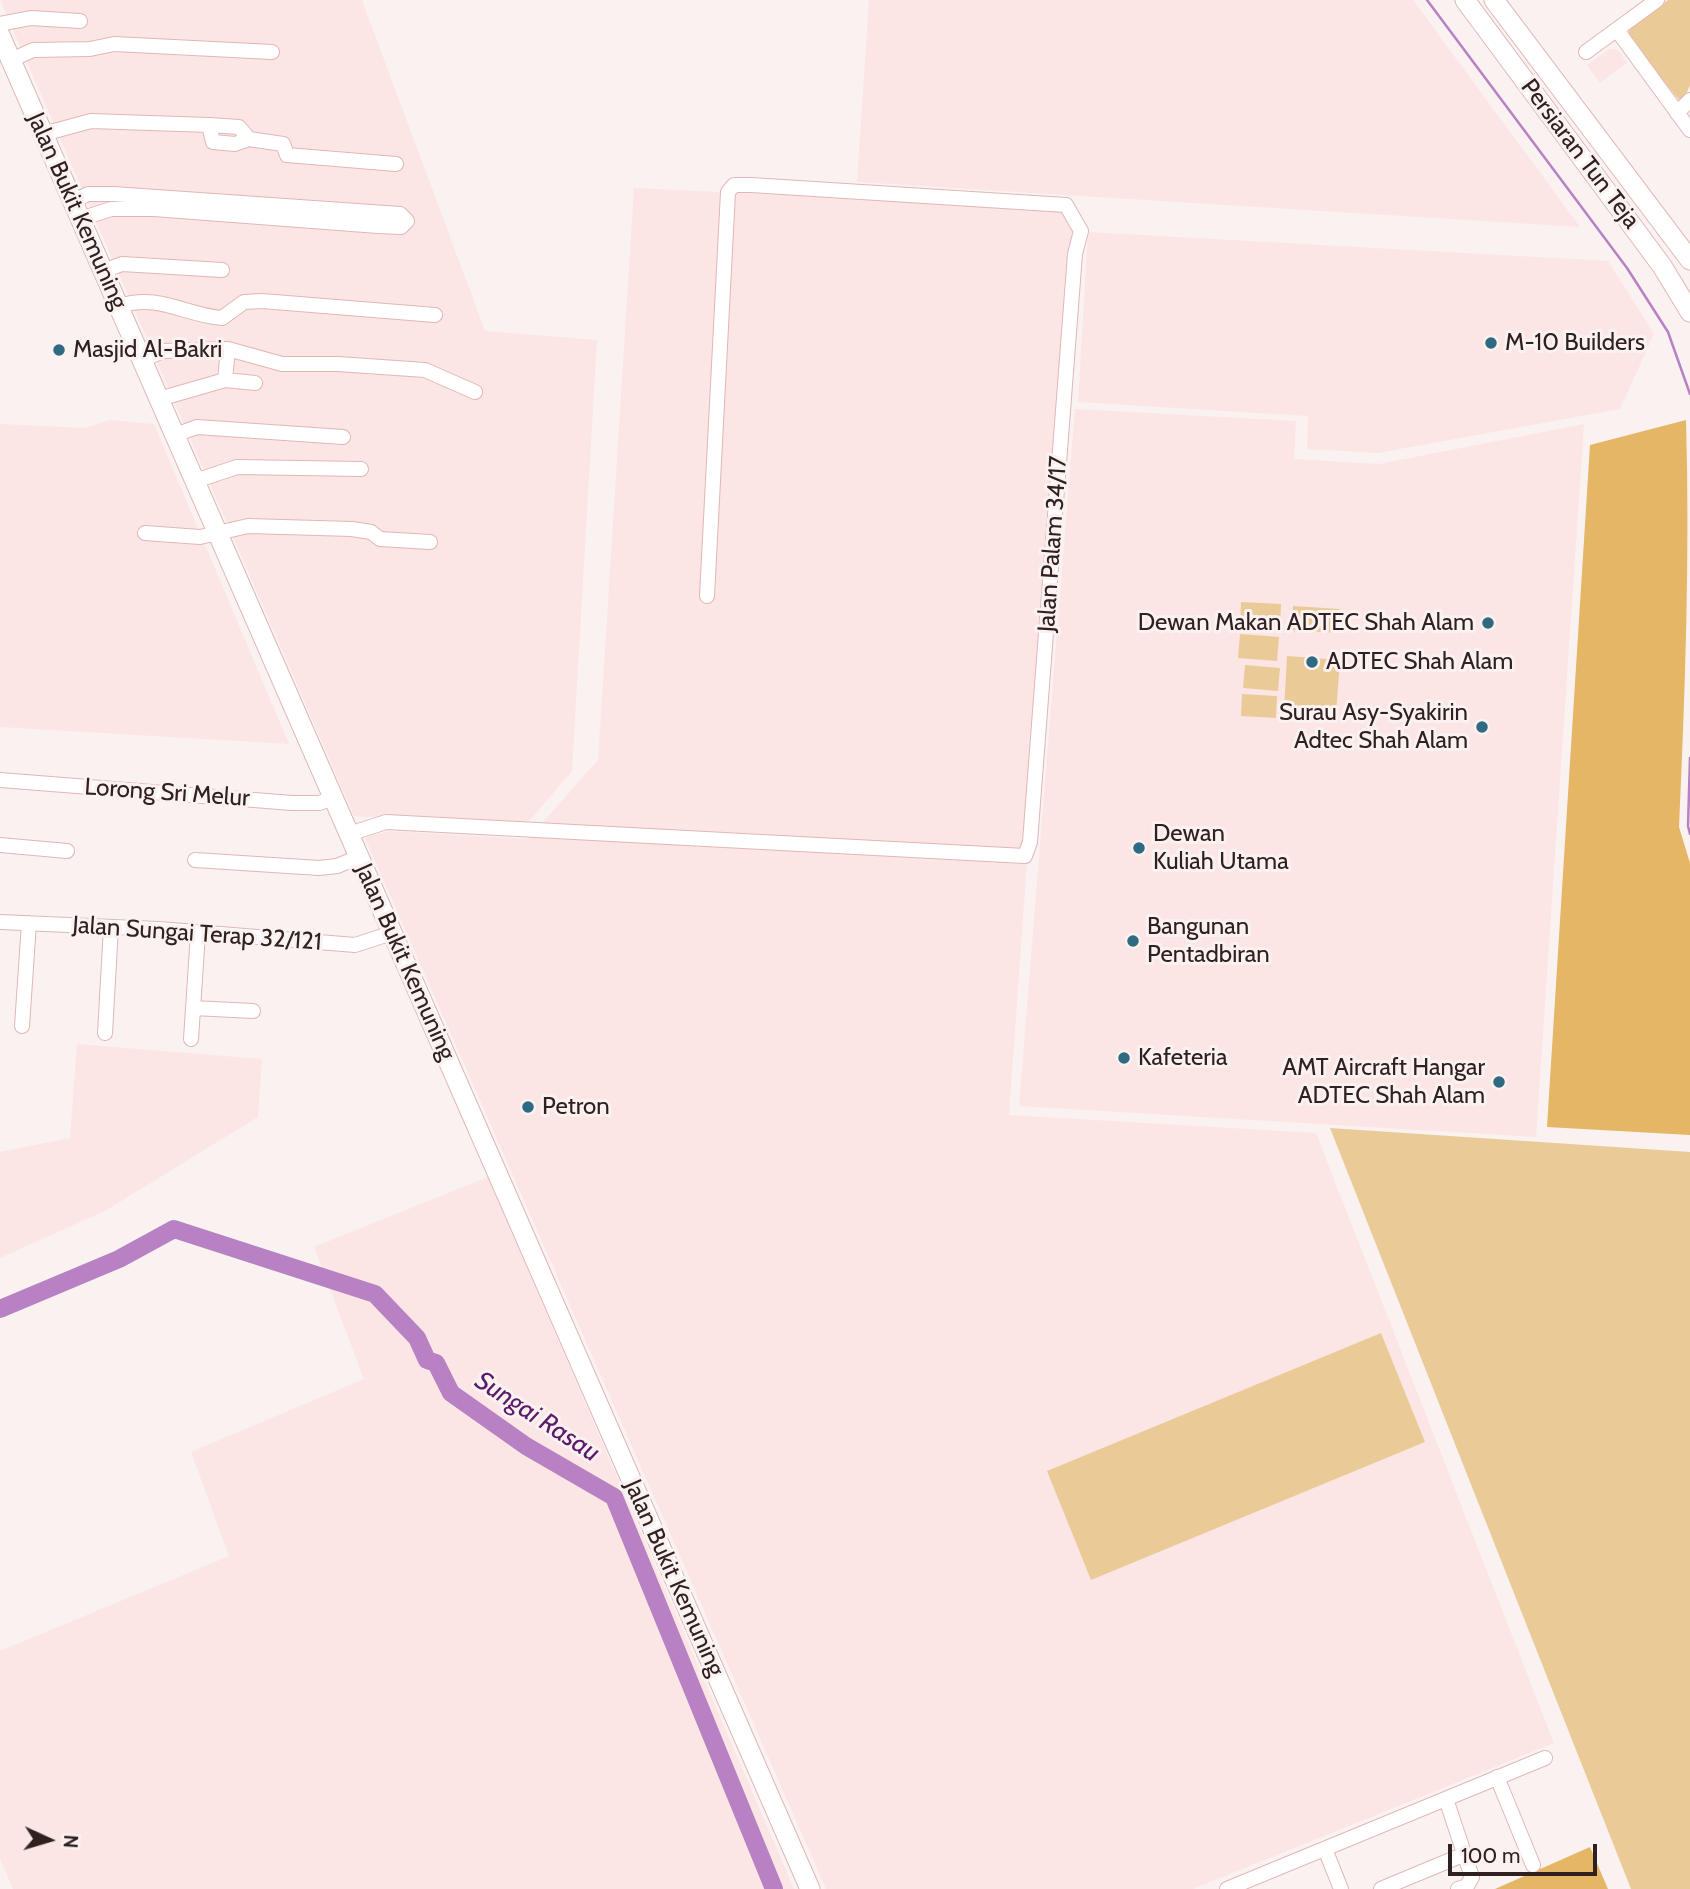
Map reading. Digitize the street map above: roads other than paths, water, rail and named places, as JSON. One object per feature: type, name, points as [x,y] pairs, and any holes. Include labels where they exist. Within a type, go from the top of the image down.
[{"type":"main road","name":"Persiaran Tun Teja","points":[[1465,0],[1662,266],[1690,312]]},
{"type":"main road","name":"Persiaran Tun Teja","points":[[1494,0],[1690,260]]},
{"type":"main road","name":"Jalan Bukit Kemuning","points":[[0,34],[810,1889]]},
{"type":"street","points":[[1586,52],[1657,0]]},
{"type":"street","points":[[0,24],[31,18],[80,21]]},
{"type":"street","points":[[1617,30],[1690,130]]},
{"type":"street","points":[[11,60],[33,50],[90,49],[114,44],[272,52]]},
{"type":"street","points":[[1677,113],[1690,100]]},
{"type":"street","points":[[43,134],[91,121],[209,125],[213,142],[234,144],[249,139],[283,144],[287,155],[396,164]]},
{"type":"street","name":"Jalan Palam 34/17","points":[[349,834],[386,822],[1025,856],[1030,842],[1075,254],[1081,231],[1066,205],[734,186],[728,192],[706,596]]},
{"type":"street","points":[[76,210],[99,194],[340,217]]},
{"type":"street","points":[[103,271],[122,264],[222,270]]},
{"type":"street","points":[[119,306],[138,300],[183,307],[201,316],[222,318],[244,302],[262,301],[435,315]]},
{"type":"street","points":[[142,360],[163,351],[228,349],[282,364],[338,363],[425,370],[475,392]]},
{"type":"street","points":[[225,380],[228,349]]},
{"type":"street","points":[[159,399],[225,380],[255,383]]},
{"type":"street","points":[[175,435],[197,427],[344,437]]},
{"type":"street","points":[[195,481],[237,467],[360,469]]},
{"type":"street","points":[[145,533],[200,537],[248,526],[339,529],[371,532],[380,539],[430,541]]},
{"type":"street","name":"Lorong Sri Melur","points":[[0,780],[303,803],[319,803],[334,798]]},
{"type":"street","points":[[0,845],[67,850]]},
{"type":"street","points":[[195,860],[319,868],[337,866],[359,857]]},
{"type":"street","name":"Jalan Sungai Terap 32/121","points":[[0,922],[111,927],[355,945],[392,933]]},
{"type":"street","points":[[22,1026],[29,923]]},
{"type":"street","points":[[105,1033],[111,927]]},
{"type":"street","points":[[191,1039],[198,933]]},
{"type":"street","points":[[193,1008],[253,1011]]},
{"type":"street","points":[[1227,1889],[1545,1758]]},
{"type":"street","points":[[1497,1777],[1533,1866]]},
{"type":"street","points":[[1446,1799],[1472,1877],[1466,1886],[1458,1889]]},
{"type":"street","points":[[1325,1849],[1341,1889]]},
{"type":"street","points":[[1381,1889],[1465,1854]]},
{"type":"waterway","points":[[1427,0],[1627,268],[1668,332],[1690,394]]},
{"type":"waterway","points":[[1690,758],[1690,834]]},
{"type":"waterway","name":"Sungai Rasau","points":[[0,1309],[119,1259],[174,1229],[375,1294],[417,1338],[427,1360],[436,1363],[451,1393],[526,1446],[614,1497],[774,1889]]},
{"type":"place","name":"M-10 Builders","points":[[1491,343]]},
{"type":"place","name":"Masjid Al-Bakri","points":[[59,350]]},
{"type":"place","name":"Dewan Makan ADTEC Shah Alam","points":[[1488,623]]},
{"type":"place","name":"ADTEC Shah Alam","points":[[1312,662]]},
{"type":"place","name":"Surau Asy-Syakirin Adtec Shah Alam","points":[[1482,727]]},
{"type":"place","name":"Dewan Kuliah Utama","points":[[1139,848]]},
{"type":"place","name":"Bangunan Pentadbiran","points":[[1133,941]]},
{"type":"place","name":"Kafeteria","points":[[1124,1058]]},
{"type":"place","name":"AMT Aircraft Hangar ADTEC Shah Alam","points":[[1499,1082]]},
{"type":"place","name":"Petron","points":[[528,1107]]}]
